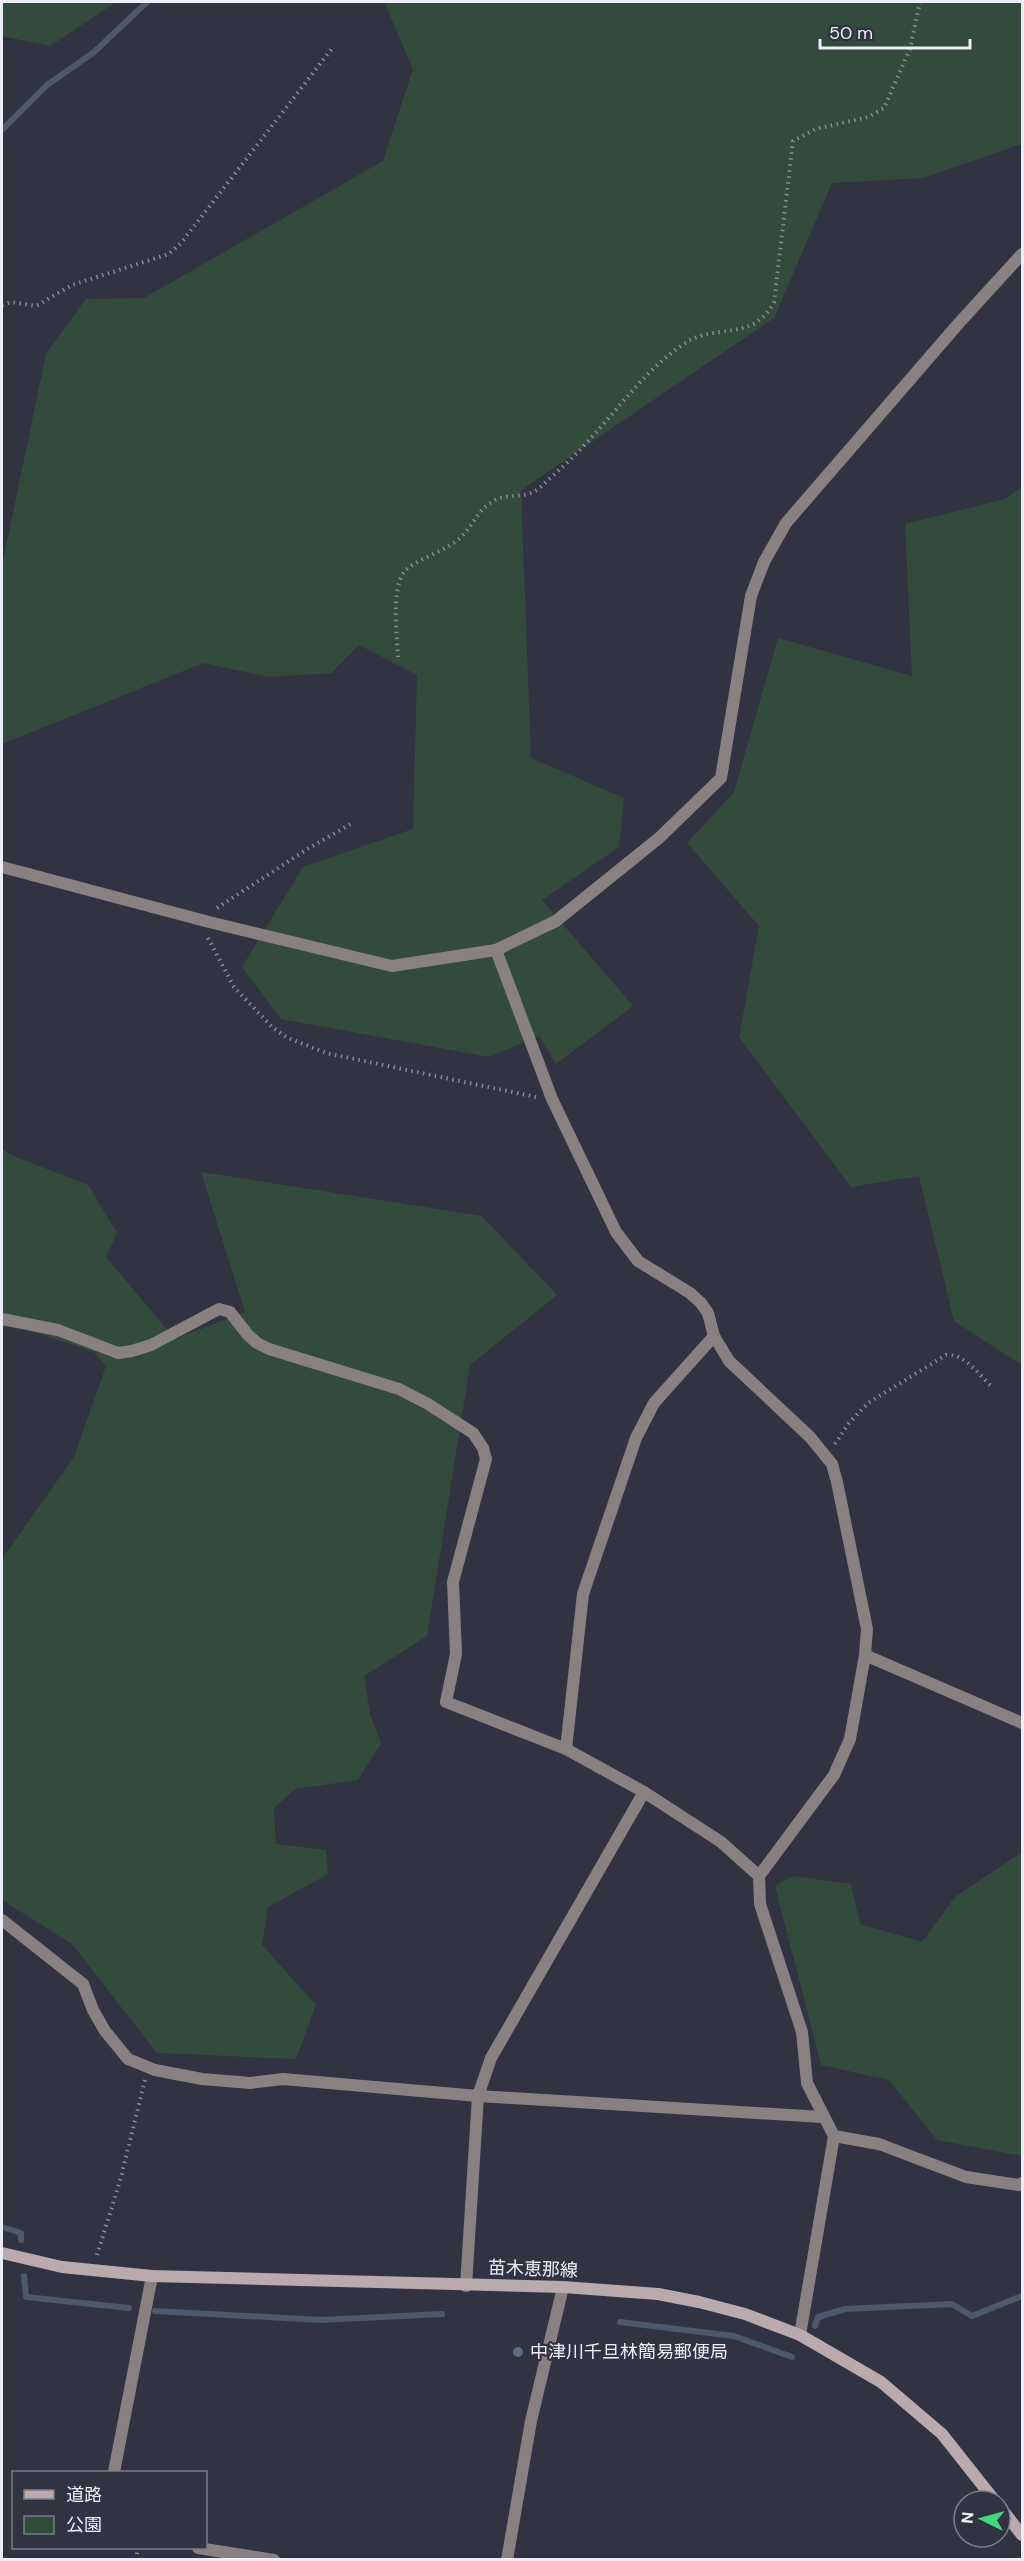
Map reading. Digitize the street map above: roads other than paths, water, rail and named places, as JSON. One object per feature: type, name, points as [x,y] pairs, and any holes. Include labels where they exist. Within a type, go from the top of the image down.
[{"type":"main road","name":"苗木恵那線","points":[[2,2253],[62,2267],[152,2276],[563,2287],[658,2294],[699,2302],[745,2314],[800,2335],[881,2382],[942,2434],[986,2489]]},
{"type":"main road","points":[[1012,2522],[1023,2535]]},
{"type":"street","points":[[2,867],[392,966],[496,950],[556,921],[659,838],[721,778],[751,596],[764,562],[786,523],[959,323],[1023,254]]},
{"type":"street","points":[[496,950],[552,1099],[616,1232],[626,1248],[638,1261],[690,1293],[701,1303],[708,1313],[714,1336],[729,1361],[810,1437],[832,1464],[837,1482],[867,1629],[865,1655],[849,1739],[834,1775],[759,1876],[760,1904],[802,2032],[807,2083],[834,2136],[800,2335]]},
{"type":"street","points":[[2,1319],[58,1330],[118,1353],[151,1345],[219,1309],[225,1309],[257,1343],[335,1372],[399,1389],[473,1433],[483,1448],[486,1459],[453,1582],[456,1654],[446,1702],[566,1749],[644,1792],[721,1842],[759,1876]]},
{"type":"street","points":[[566,1749],[578,1621],[583,1594],[636,1438],[654,1403],[714,1336]]},
{"type":"street","points":[[865,1655],[1023,1723]]},
{"type":"street","points":[[466,2286],[478,2096],[491,2058],[644,1792]]},
{"type":"street","points":[[2,1920],[83,1984],[93,2010],[105,2031],[128,2059],[150,2068],[202,2079],[250,2084],[283,2079],[478,2096],[822,2116]]},
{"type":"street","points":[[834,2136],[879,2144],[966,2177],[1019,2185],[1023,2182]]},
{"type":"street","points":[[114,2471],[152,2276]]},
{"type":"street","points":[[507,2559],[531,2421],[563,2287]]},
{"type":"street","points":[[207,2548],[274,2559]]},
{"type":"waterway","points":[[2,130],[47,85],[93,53],[147,2]]},
{"type":"waterway","points":[[2,2227],[21,2233],[21,2240]]},
{"type":"waterway","points":[[24,2276],[26,2297],[129,2308]]},
{"type":"waterway","points":[[815,2326],[818,2317],[845,2309],[952,2304],[972,2316],[1022,2296]]},
{"type":"waterway","points":[[155,2311],[321,2320],[442,2314]]},
{"type":"waterway","points":[[620,2322],[734,2336],[792,2357]]},
{"type":"place","name":"中津川千旦林簡易郵便局","points":[[518,2352]]}]
